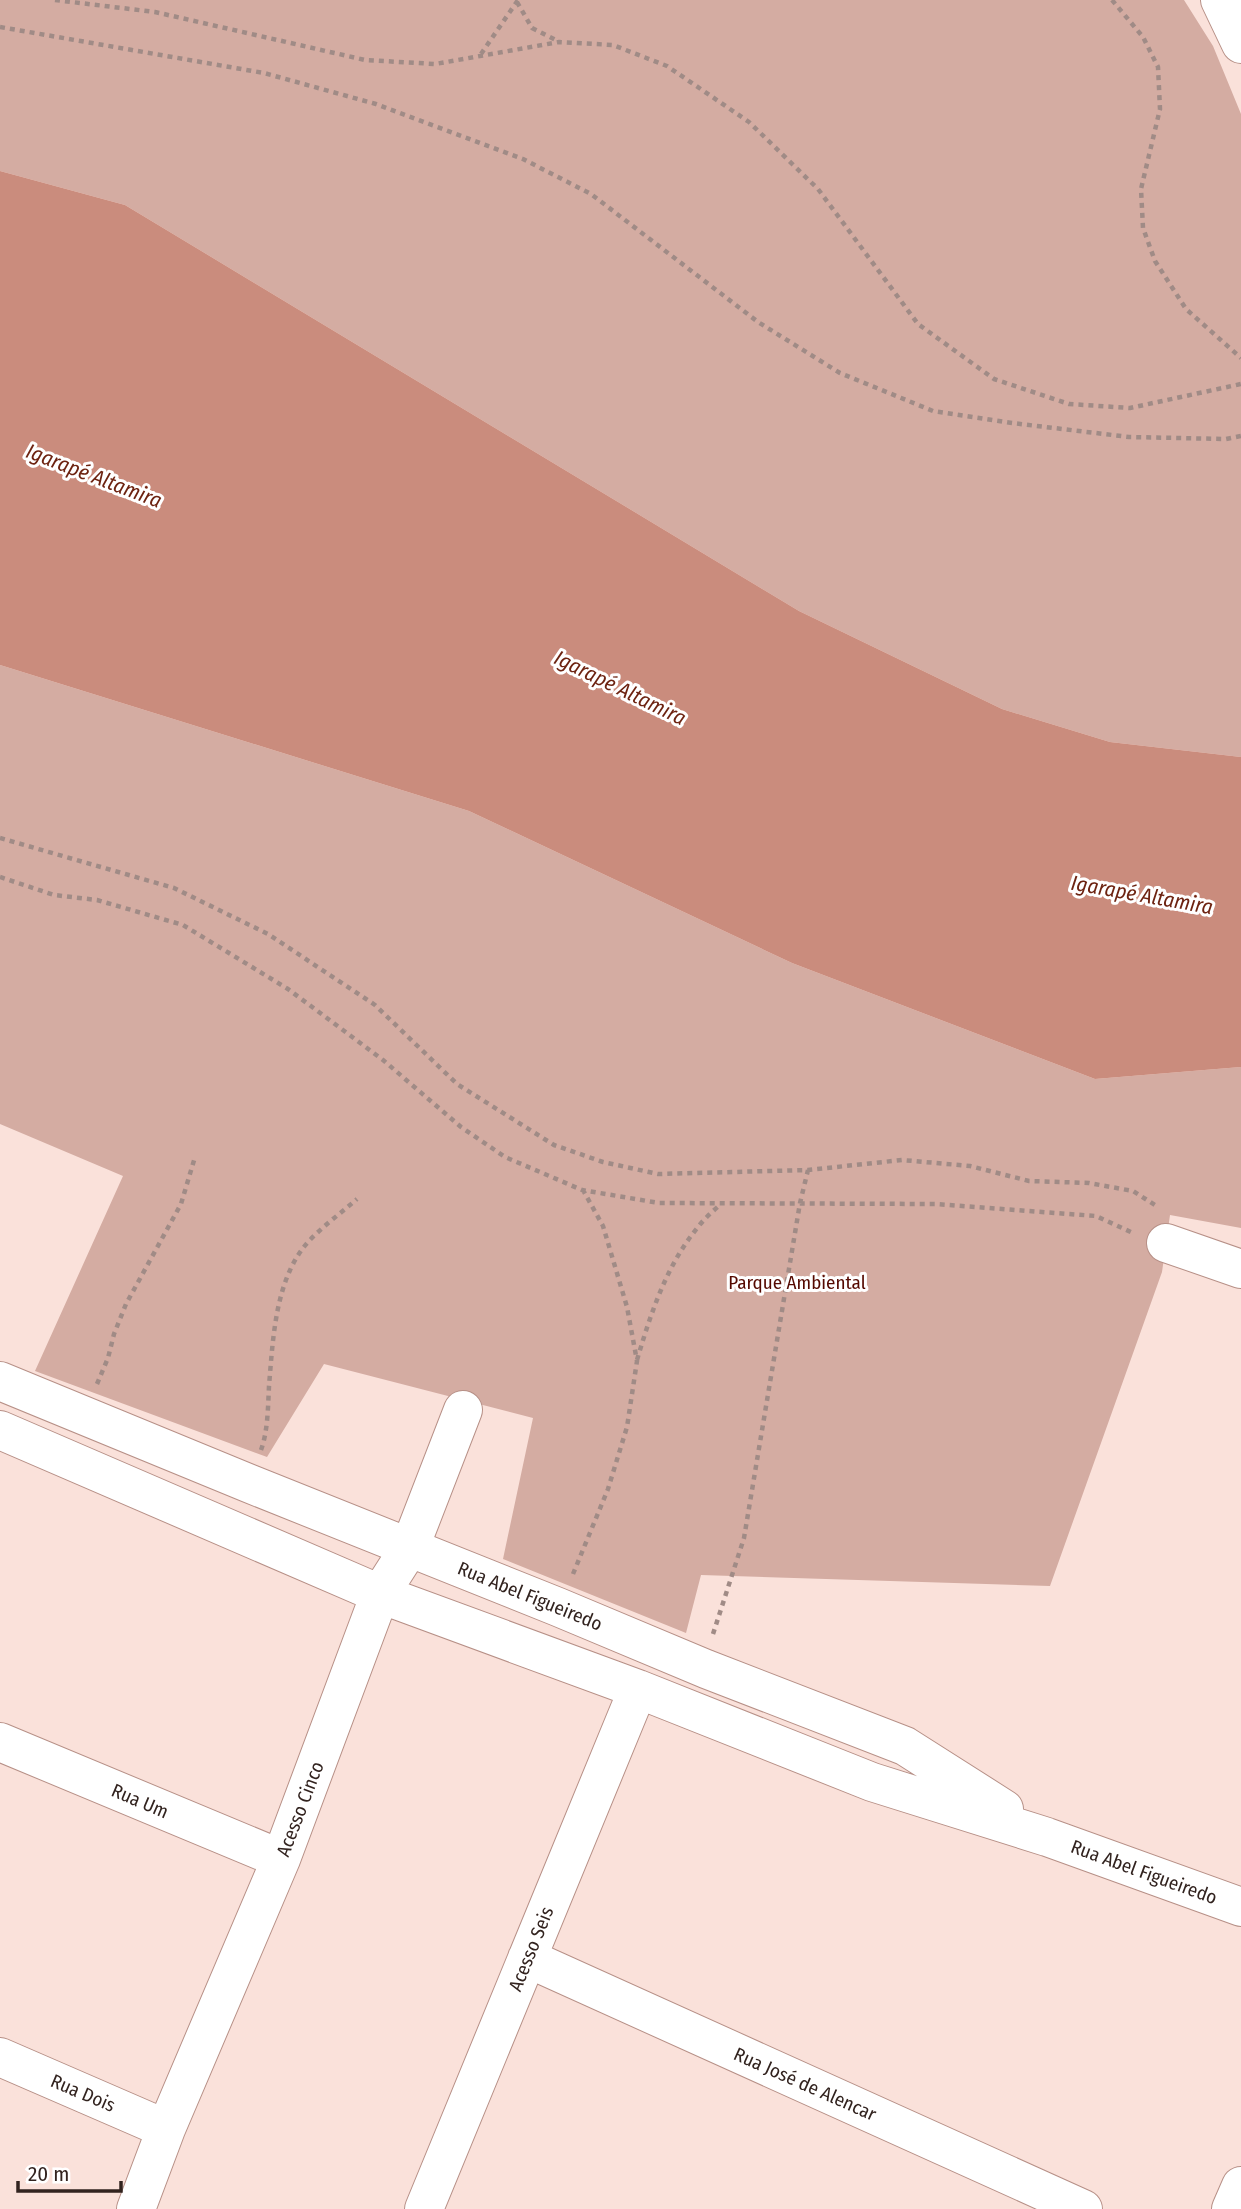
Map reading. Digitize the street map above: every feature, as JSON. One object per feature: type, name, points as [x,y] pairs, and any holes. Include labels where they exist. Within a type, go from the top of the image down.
[{"type":"street","points":[[1220,0],[1241,44]]},
{"type":"street","points":[[1163,1226],[1241,1269]]},
{"type":"street","name":"Rua Abel Figueiredo","points":[[0,1381],[705,1669],[905,1746],[1047,1837]]},
{"type":"street","name":"Acesso Cinco","points":[[136,2209],[166,2129],[281,1859],[380,1594],[410,1547],[463,1410]]},
{"type":"street","name":"Rua Abel Figueiredo","points":[[0,1430],[380,1594],[638,1689],[872,1782],[1047,1837],[1241,1907]]},
{"type":"street","name":"Acesso Seis","points":[[424,2209],[638,1689]]},
{"type":"street","name":"Rua Um","points":[[0,1742],[281,1859]]},
{"type":"street","name":"Rua José de Alencar","points":[[527,1958],[1083,2209]]},
{"type":"street","name":"Rua Dois","points":[[0,2057],[166,2129]]},
{"type":"street","points":[[1231,2209],[1241,2186]]},
{"type":"path","points":[[55,0],[155,12],[365,60],[435,64],[559,42],[613,45],[667,66],[749,122],[818,189],[918,324],[994,379],[1069,404],[1130,408],[1241,384]]},
{"type":"path","points":[[1112,0],[1143,37],[1158,66],[1160,109],[1141,189],[1143,228],[1155,261],[1186,309],[1241,358]]},
{"type":"path","points":[[480,55],[517,1],[532,28],[559,42]]},
{"type":"path","points":[[0,27],[264,73],[376,104],[523,159],[591,194],[758,323],[840,373],[933,411],[1129,437],[1226,439],[1241,436]]},
{"type":"path","points":[[0,838],[174,888],[268,934],[375,1005],[457,1084],[554,1145],[603,1162],[658,1174],[808,1170],[902,1160],[970,1166],[1029,1181],[1089,1183],[1133,1191],[1163,1226],[1148,1239],[1097,1216],[935,1204],[659,1203],[582,1190],[505,1157],[461,1127],[383,1060],[288,989],[183,925],[97,900],[54,895],[0,877]]},
{"type":"path","points":[[80,1415],[108,1358],[114,1334],[127,1304],[181,1204],[195,1157]]},
{"type":"path","points":[[705,1669],[711,1639],[744,1538],[800,1203],[808,1170]]},
{"type":"path","points":[[582,1190],[603,1226],[627,1307],[637,1360]]},
{"type":"path","points":[[247,1483],[263,1446],[275,1317],[284,1287],[307,1243],[357,1199]]},
{"type":"path","points":[[558,1607],[608,1489],[627,1427],[637,1360],[657,1298],[671,1268],[698,1226],[721,1204]]},
{"type":"green space","points":[[0,0],[1184,0],[1213,46],[1241,114],[1241,757],[1110,742],[1002,709],[799,611],[125,205],[0,171]]},
{"type":"green space","name":"Parque Ambiental","points":[[0,665],[469,811],[792,963],[1095,1079],[1241,1067],[1241,1228],[1170,1215],[1162,1272],[1050,1586],[701,1575],[686,1633],[503,1559],[533,1418],[324,1364],[267,1457],[35,1371],[123,1176],[0,1124]]},
{"type":"water","name":"Igarapé Altamira","points":[[0,171],[125,205],[799,611],[1002,709],[1110,742],[1241,757],[1241,1067],[1095,1079],[792,963],[469,811],[0,665]]}]
